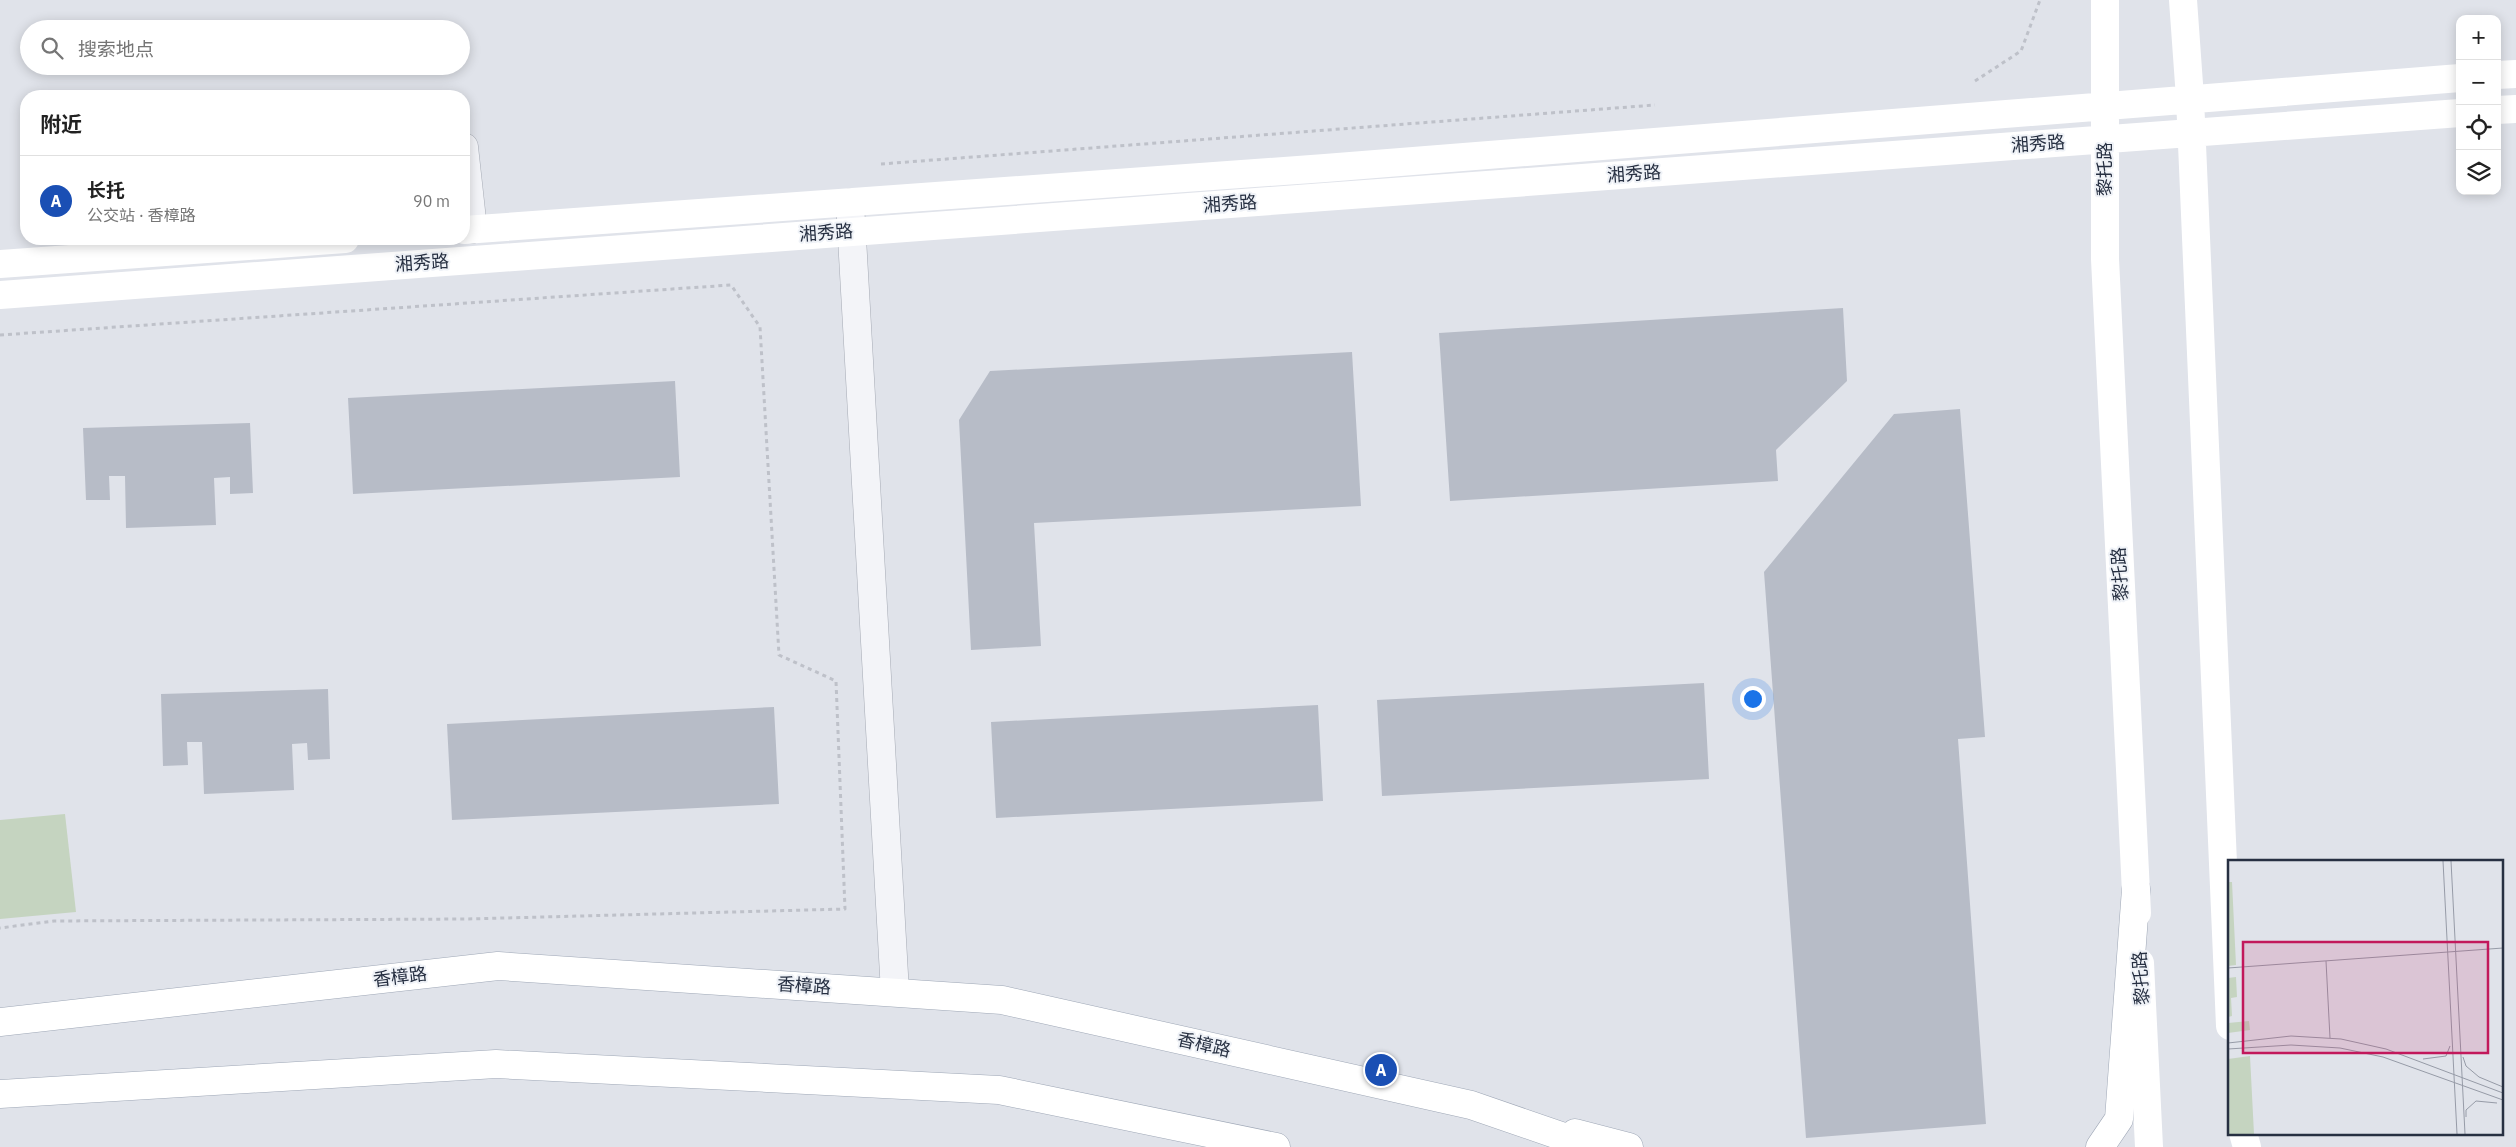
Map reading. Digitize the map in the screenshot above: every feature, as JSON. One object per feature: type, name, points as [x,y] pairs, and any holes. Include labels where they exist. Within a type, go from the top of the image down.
[{"type":"main road","name":"黎托路","points":[[2105,0],[2104,260],[2149,1147]]},
{"type":"main road","points":[[2183,0],[2190,98],[2228,980]]},
{"type":"main road","points":[[2501,75],[2516,74]]},
{"type":"main road","name":"湘秀路","points":[[470,230],[1354,165],[2456,78]]},
{"type":"main road","points":[[2501,110],[2516,108]]},
{"type":"main road","name":"湘秀路","points":[[0,295],[2456,113]]},
{"type":"main road","points":[[0,264],[262,245]]},
{"type":"main road","points":[[2100,1147],[2120,1119],[2136,889]]},
{"type":"main road","name":"香樟路","points":[[0,1022],[498,966],[1002,1000],[1472,1105],[1593,1147]]},
{"type":"main road","points":[[0,1094],[496,1064],[999,1090],[1276,1147]]},
{"type":"main road","points":[[1472,1105],[1629,1147]]},
{"type":"main road","points":[[2234,1134],[2235,1147]]},
{"type":"main road","points":[[2243,1134],[2247,1147]]},
{"type":"street","points":[[850,203],[895,992]]},
{"type":"path","points":[[1966,82],[1976,81],[2021,51],[2040,0]]},
{"type":"path","points":[[876,164],[1659,105]]},
{"type":"path","points":[[0,335],[732,284],[760,327],[779,655],[836,681],[845,909],[466,919],[54,920],[0,928]]},
{"type":"green space","points":[[65,814],[76,912],[0,919],[0,820]]},
{"type":"building","points":[[1843,308],[1847,381],[1776,450],[1778,481],[1450,501],[1439,333]]},
{"type":"building","points":[[1352,352],[1361,506],[1034,523],[1041,646],[971,650],[959,420],[990,371]]},
{"type":"building","points":[[675,381],[680,477],[353,494],[348,398]]},
{"type":"building","points":[[1960,409],[1985,737],[1958,739],[1986,1124],[1806,1138],[1764,572],[1894,414]]},
{"type":"building","points":[[250,423],[253,493],[230,494],[230,477],[214,478],[216,525],[126,528],[125,476],[109,476],[110,500],[86,500],[83,428]]},
{"type":"building","points":[[1704,683],[1709,779],[1382,796],[1377,700]]},
{"type":"building","points":[[328,689],[330,759],[308,760],[307,743],[292,744],[294,790],[204,794],[202,742],[187,742],[188,765],[163,766],[161,694]]},
{"type":"building","points":[[1318,705],[1323,801],[996,818],[991,722]]},
{"type":"building","points":[[774,707],[779,804],[452,820],[447,724]]},
{"type":"place","name":"长托","points":[[1381,1070]]}]
